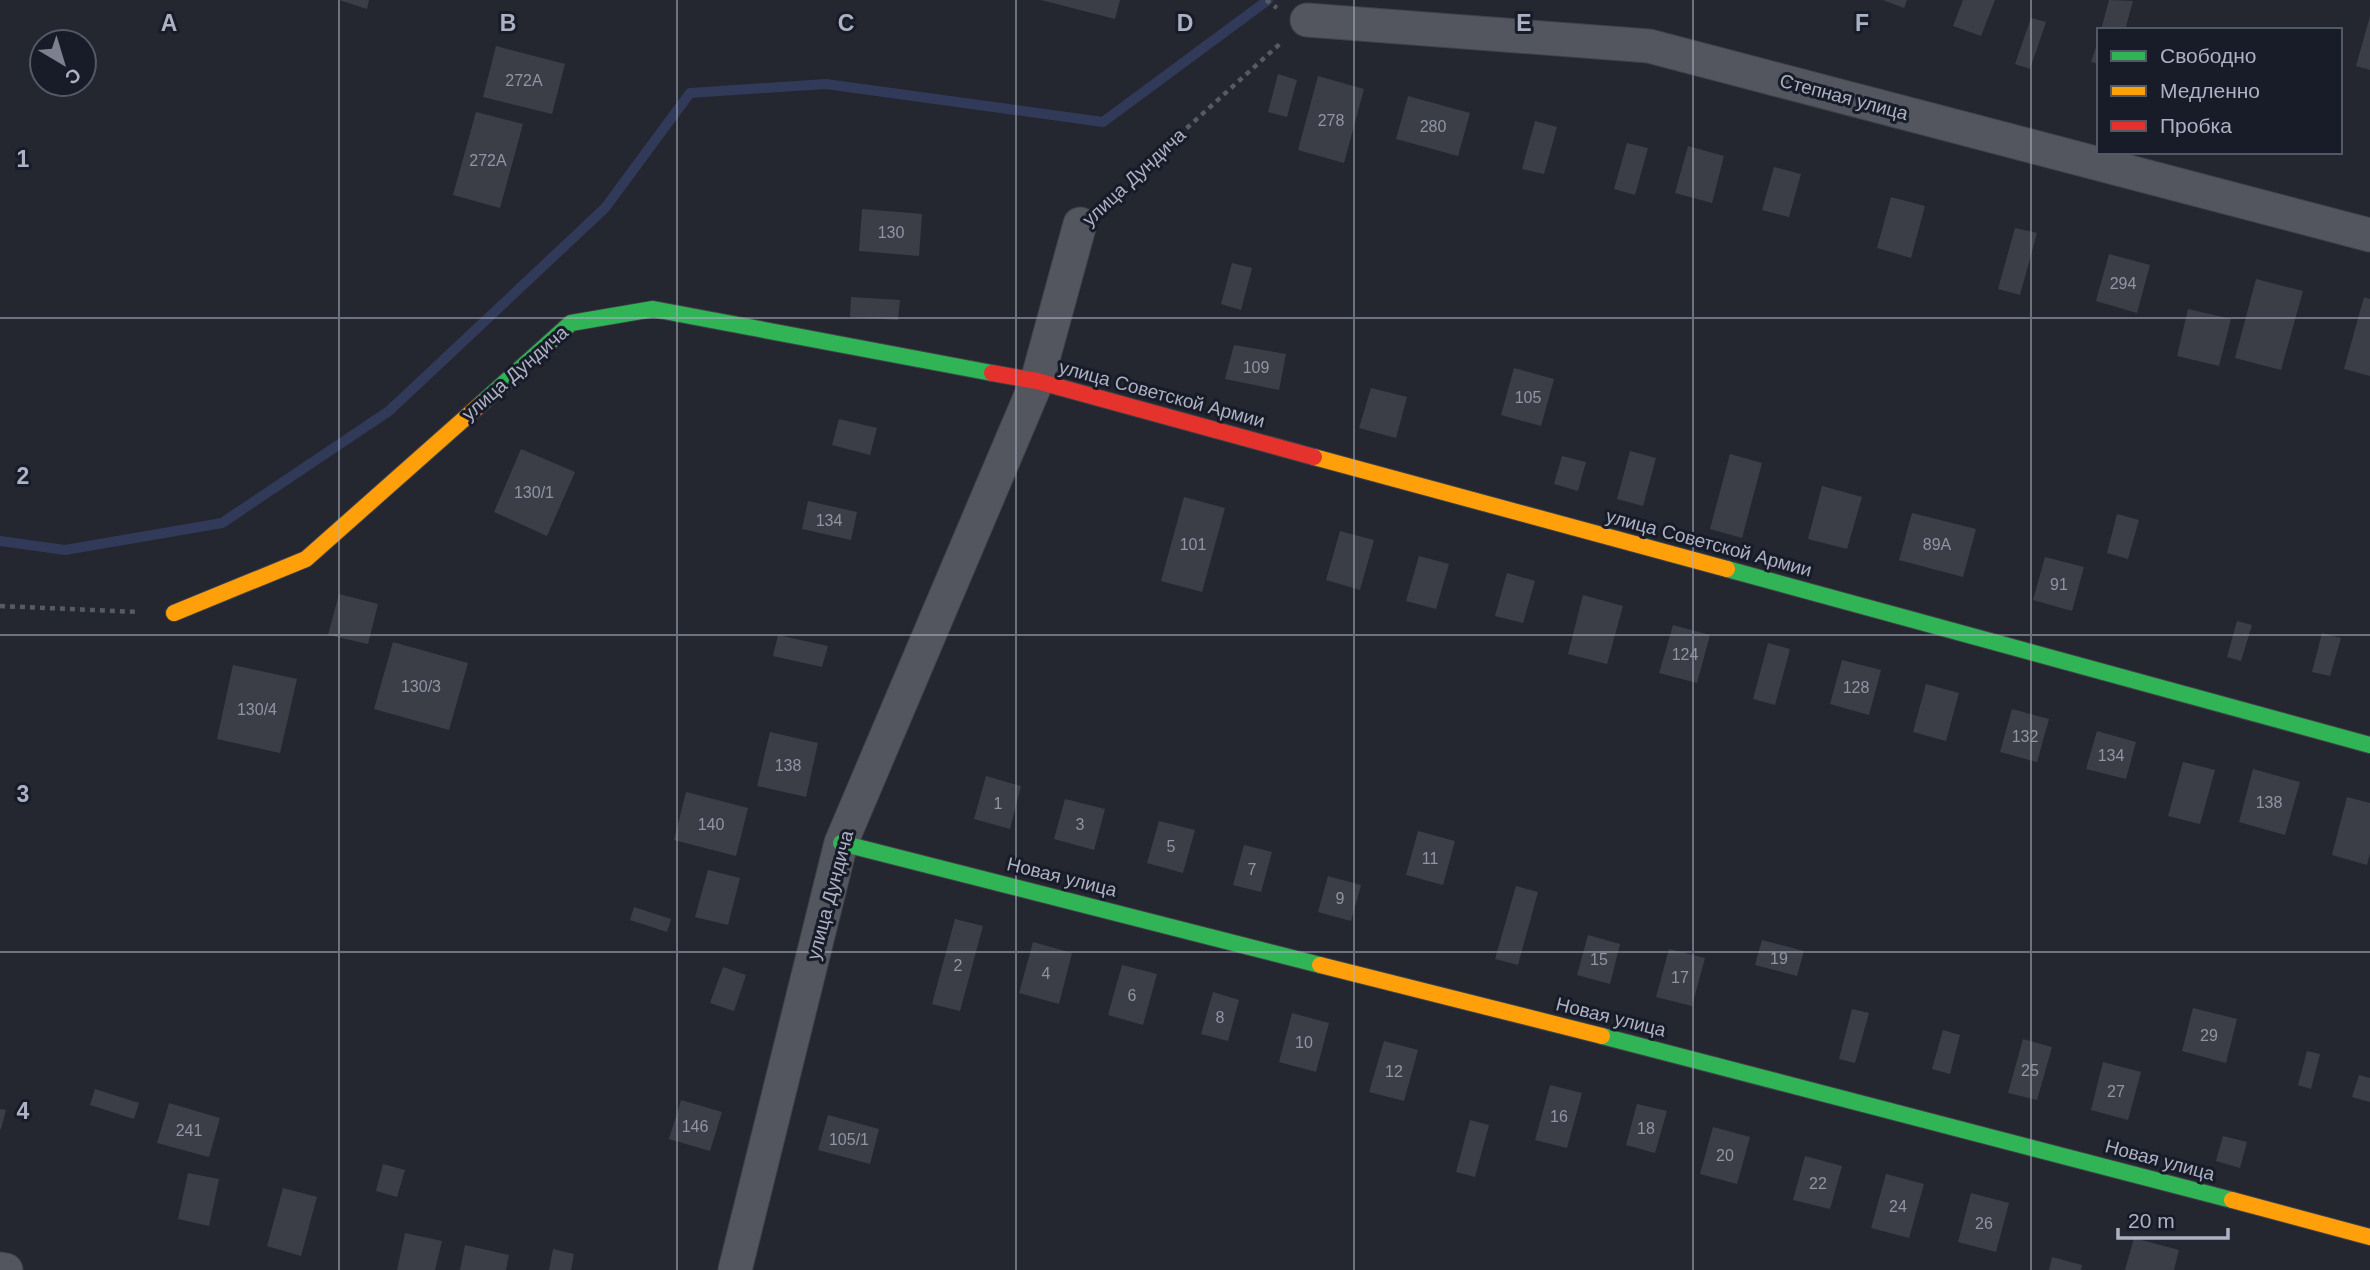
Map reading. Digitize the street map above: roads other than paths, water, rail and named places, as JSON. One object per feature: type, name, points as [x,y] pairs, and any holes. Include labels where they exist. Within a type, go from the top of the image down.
[{"type":"street","name":"Степная улица","points":[[1307,20],[1649,46],[2370,235]]},
{"type":"street","name":"улица Дундича","points":[[735,1270],[841,842],[1037,381],[1080,224]]},
{"type":"street","name":"улица Дундича","points":[[174,613],[306,559],[571,323],[653,309],[1037,381]]},
{"type":"street","name":"улица Советской Армии","points":[[1037,381],[2370,745]]},
{"type":"street","name":"Новая улица","points":[[841,842],[1832,1095],[2370,1237]]},
{"type":"street","points":[[0,1269],[6,1270]]},
{"type":"waterway","points":[[0,541],[65,550],[222,523],[389,411],[605,208],[690,93],[826,84],[1103,122],[1268,0]]}]
